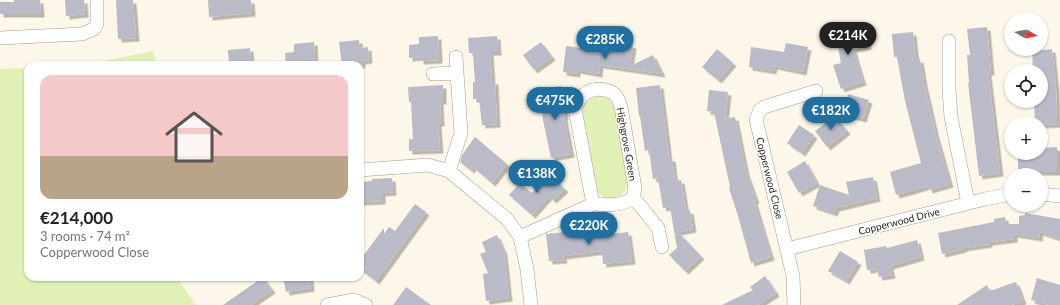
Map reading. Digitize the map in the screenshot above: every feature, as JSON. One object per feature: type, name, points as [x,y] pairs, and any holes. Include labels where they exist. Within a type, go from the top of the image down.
[{"type":"street","points":[[0,38],[82,34],[94,29],[97,24],[97,0]]},
{"type":"street","points":[[948,41],[949,90],[952,117],[968,203]]},
{"type":"street","points":[[450,171],[461,133],[456,57]]},
{"type":"street","points":[[433,74],[457,73]]},
{"type":"street","name":"Highgrove Green","points":[[593,204],[575,110],[579,99],[587,92],[599,89],[613,93],[618,99],[621,107],[635,188],[632,198]]},
{"type":"street","name":"Copperwood Close","points":[[794,305],[793,276],[757,126],[757,115],[760,110],[766,106],[816,91]]},
{"type":"street","points":[[364,170],[428,165],[450,171],[507,219],[520,237],[527,269],[531,305]]},
{"type":"street","name":"Copperwood Drive","points":[[787,249],[968,203],[1004,195]]},
{"type":"street","points":[[1048,195],[1060,196]]},
{"type":"street","points":[[520,237],[593,204],[608,205],[626,202],[632,198],[644,209],[658,228],[662,247]]},
{"type":"street","points":[[327,305],[354,300],[366,305]]},
{"type":"green space","points":[[154,51],[155,61],[103,61]]},
{"type":"green space","points":[[24,68],[24,281],[179,281],[196,305],[0,305],[0,69]]},
{"type":"green space","points":[[599,96],[609,99],[615,108],[628,184],[626,190],[618,198],[614,199],[605,198],[596,190],[583,113],[588,102]]},
{"type":"building","points":[[14,0],[40,0],[41,14],[0,14],[0,2],[14,2]]},
{"type":"building","points":[[65,0],[84,0],[85,14],[66,16]]},
{"type":"building","points":[[116,0],[133,0],[136,38],[118,39]]},
{"type":"building","points":[[208,0],[251,0],[252,13],[209,17]]},
{"type":"building","points":[[849,23],[851,35],[865,32],[868,46],[853,49],[863,82],[841,89],[833,65],[841,63],[834,26]]},
{"type":"building","points":[[987,27],[991,72],[988,72],[1000,173],[979,176],[968,83],[967,55],[970,55],[967,29]]},
{"type":"building","points":[[913,32],[916,60],[920,59],[936,135],[950,184],[929,190],[928,186],[896,195],[890,172],[921,163],[905,101],[897,57],[894,57],[892,34]]},
{"type":"building","points":[[438,36],[439,60],[420,61],[420,57],[409,58],[409,45],[419,44],[419,37]]},
{"type":"building","points":[[497,36],[498,52],[490,52],[492,81],[495,81],[497,124],[482,125],[479,99],[473,99],[473,82],[475,82],[473,53],[469,53],[468,38]]},
{"type":"building","points":[[359,40],[360,48],[368,47],[369,60],[341,61],[339,42]]},
{"type":"building","points":[[314,42],[315,61],[286,61],[285,53],[294,52],[294,44]]},
{"type":"building","points":[[541,42],[552,57],[534,70],[523,55]]},
{"type":"building","points":[[786,43],[808,47],[803,72],[774,66],[773,71],[749,67],[751,47],[784,52]]},
{"type":"building","points":[[623,44],[633,45],[630,66],[653,55],[662,74],[600,65],[599,74],[577,70],[577,74],[563,72],[566,46],[589,49],[589,46],[621,52]]},
{"type":"building","points":[[250,48],[251,61],[229,61],[228,50]]},
{"type":"building","points":[[717,49],[733,63],[718,80],[702,67]]},
{"type":"building","points":[[1048,49],[1052,49],[1056,89],[1057,124],[1048,125],[1048,116],[1035,116],[1034,108],[1048,108],[1048,64],[1033,64],[1032,56],[1048,56]]},
{"type":"building","points":[[443,85],[443,101],[440,101],[441,123],[438,123],[440,150],[409,151],[409,139],[413,139],[411,102],[409,102],[408,87]]},
{"type":"building","points":[[660,85],[669,158],[672,158],[675,181],[681,180],[686,211],[690,210],[693,229],[678,232],[701,256],[685,271],[669,255],[677,248],[670,207],[663,208],[658,178],[653,179],[649,150],[645,151],[639,116],[636,88]]},
{"type":"building","points":[[561,86],[564,117],[571,154],[551,158],[543,120],[539,89]]},
{"type":"building","points":[[709,90],[728,92],[725,119],[735,117],[746,172],[756,200],[754,201],[771,257],[751,263],[729,188],[714,112],[707,111]]},
{"type":"building","points":[[848,94],[869,100],[863,119],[843,114]]},
{"type":"building","points":[[835,116],[847,131],[827,147],[815,131]]},
{"type":"building","points":[[799,125],[814,135],[802,153],[787,143]]},
{"type":"building","points":[[475,137],[507,164],[492,183],[473,167],[471,170],[460,162],[462,155]]},
{"type":"building","points":[[1057,147],[1057,172],[1048,172],[1048,168],[1018,168],[1018,160],[1048,160],[1048,148]]},
{"type":"building","points":[[805,161],[817,183],[799,193],[787,172]]},
{"type":"building","points":[[550,174],[565,189],[553,200],[549,196],[532,215],[509,195],[520,183],[532,193]]},
{"type":"building","points":[[873,177],[877,198],[836,208],[834,213],[813,206],[820,185],[849,195],[846,182]]},
{"type":"building","points":[[392,178],[393,192],[382,193],[382,201],[364,202],[364,182],[372,181],[372,179]]},
{"type":"building","points":[[415,204],[426,212],[376,281],[364,272],[364,255],[384,228],[384,234],[389,227],[395,231]]},
{"type":"building","points":[[1025,213],[1060,219],[1060,239],[1040,232],[1039,238],[1014,234],[1014,239],[989,242],[989,244],[963,248],[942,254],[938,233],[994,222],[994,219],[1005,217],[1006,224],[1019,224],[1019,216],[1025,215]]},
{"type":"building","points":[[587,230],[588,237],[628,232],[632,261],[603,264],[602,251],[563,256],[564,260],[549,261],[546,234]]},
{"type":"building","points":[[497,235],[504,252],[509,298],[486,301],[483,274],[488,273],[480,254],[486,252],[482,242]]},
{"type":"building","points":[[917,240],[921,257],[890,266],[892,275],[879,277],[877,269],[867,270],[864,250],[886,246],[887,248]]},
{"type":"building","points":[[840,251],[858,262],[846,281],[828,271]]},
{"type":"building","points":[[765,276],[776,293],[758,305],[722,305],[753,290],[750,287]]},
{"type":"building","points":[[1037,278],[1060,285],[1060,305],[1049,305],[1031,300]]},
{"type":"building","points":[[257,281],[266,281],[272,290],[251,305],[223,305]]},
{"type":"building","points":[[284,281],[310,281],[311,288],[286,292]]},
{"type":"building","points":[[1016,282],[1023,301],[1011,305],[957,305],[987,285],[990,291]]},
{"type":"building","points":[[406,287],[431,305],[393,305]]}]
